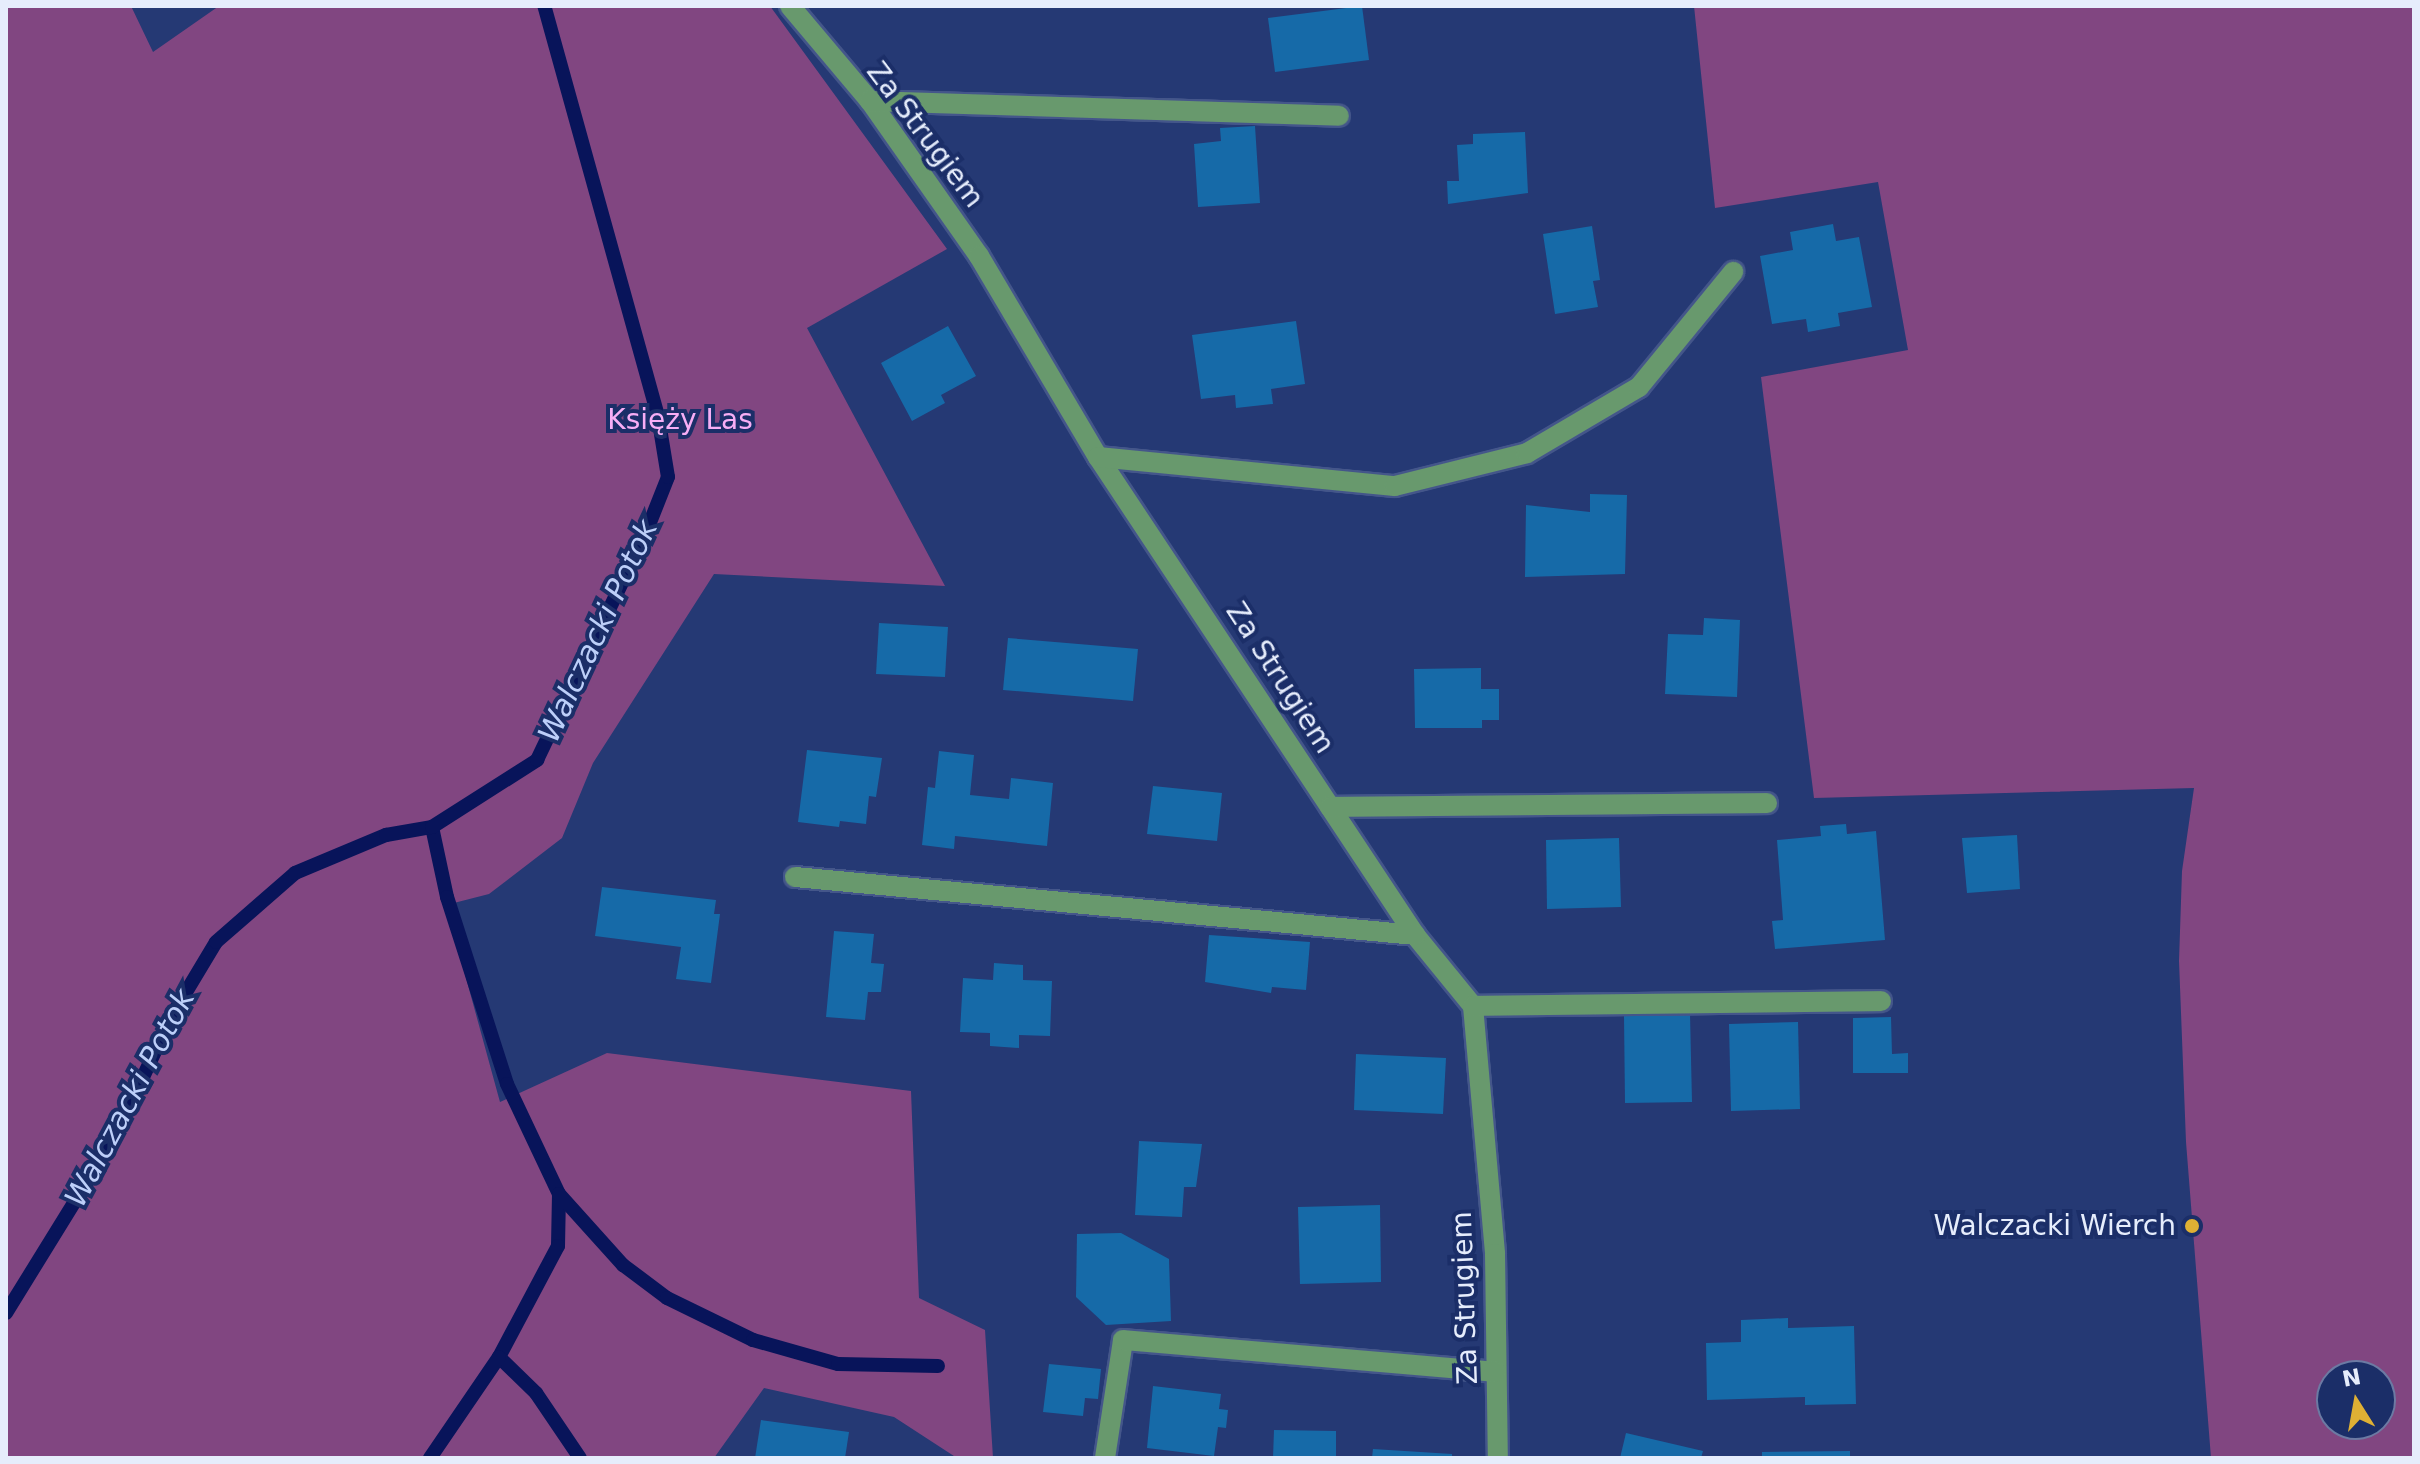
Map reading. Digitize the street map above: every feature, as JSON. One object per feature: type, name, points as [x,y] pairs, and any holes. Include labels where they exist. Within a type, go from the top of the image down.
[{"type":"street","name":"Za Strugiem","points":[[790,6],[870,101],[979,256],[1098,457],[1415,935],[1473,1006],[1495,1254],[1498,1458]]},
{"type":"street","points":[[870,101],[1339,116]]},
{"type":"street","points":[[1098,457],[1395,486],[1527,453],[1639,387],[1733,272]]},
{"type":"street","points":[[1330,807],[1767,803]]},
{"type":"street","points":[[795,877],[1415,935]]},
{"type":"street","points":[[1473,1006],[1881,1001]]},
{"type":"street","points":[[1105,1458],[1123,1340],[1496,1372]]},
{"type":"green space","name":"Księży Las","points":[[6,6],[131,6],[153,52],[219,6],[770,6],[947,249],[807,328],[945,586],[714,574],[593,763],[562,838],[489,894],[446,905],[500,1102],[607,1053],[911,1091],[919,1298],[985,1330],[993,1458],[957,1458],[894,1417],[764,1388],[714,1458],[6,1458]]},
{"type":"green space","points":[[1694,6],[2414,6],[2414,1458],[2211,1458],[2186,1142],[2179,961],[2182,871],[2194,788],[1814,798],[1761,377],[1908,350],[1878,182],[1715,208]]},
{"type":"building","points":[[1362,6],[1369,60],[1275,72],[1268,18]]},
{"type":"building","points":[[1255,126],[1260,203],[1198,207],[1194,144],[1221,141],[1220,128]]},
{"type":"building","points":[[1525,132],[1528,193],[1448,204],[1447,181],[1459,181],[1457,145],[1473,144],[1473,134]]},
{"type":"building","points":[[1833,224],[1836,241],[1859,237],[1872,307],[1838,313],[1840,326],[1808,332],[1806,319],[1772,324],[1760,256],[1793,250],[1790,232]]},
{"type":"building","points":[[1592,226],[1600,280],[1593,281],[1598,307],[1555,314],[1543,234]]},
{"type":"building","points":[[1296,321],[1305,384],[1271,389],[1273,404],[1236,408],[1235,395],[1201,399],[1192,335]]},
{"type":"building","points":[[948,326],[976,376],[941,395],[945,403],[912,421],[881,363]]},
{"type":"building","points":[[1590,494],[1627,495],[1625,574],[1525,577],[1526,505],[1590,512]]},
{"type":"building","points":[[1704,618],[1740,620],[1737,697],[1665,694],[1668,634],[1703,635]]},
{"type":"building","points":[[879,623],[948,627],[945,677],[876,674]]},
{"type":"building","points":[[1008,638],[1138,649],[1133,701],[1003,690]]},
{"type":"building","points":[[1481,668],[1481,689],[1499,689],[1499,720],[1482,720],[1482,728],[1415,728],[1414,669]]},
{"type":"building","points":[[807,750],[882,758],[876,797],[869,796],[866,824],[840,821],[839,827],[798,822]]},
{"type":"building","points":[[939,751],[974,755],[970,795],[1009,799],[1011,778],[1053,783],[1047,846],[955,836],[954,849],[922,845],[928,787],[935,788]]},
{"type":"building","points":[[1153,786],[1222,793],[1217,841],[1147,834]]},
{"type":"building","points":[[1846,824],[1847,834],[1876,831],[1885,940],[1775,949],[1772,921],[1783,920],[1777,840],[1821,836],[1820,826]]},
{"type":"building","points":[[2017,835],[2020,889],[1967,893],[1962,838]]},
{"type":"building","points":[[1619,838],[1621,907],[1547,909],[1546,840]]},
{"type":"building","points":[[602,887],[716,900],[714,914],[720,914],[711,983],[676,979],[681,947],[595,936]]},
{"type":"building","points":[[834,931],[874,934],[871,963],[884,964],[881,992],[868,992],[865,1020],[826,1017]]},
{"type":"building","points":[[1209,935],[1310,942],[1306,990],[1272,987],[1271,993],[1205,982]]},
{"type":"building","points":[[994,963],[1023,965],[1023,980],[1052,981],[1050,1036],[1019,1035],[1019,1048],[990,1046],[990,1033],[960,1032],[963,978],[993,980]]},
{"type":"building","points":[[1690,1014],[1692,1102],[1625,1103],[1624,1016]]},
{"type":"building","points":[[1891,1017],[1892,1054],[1908,1053],[1908,1073],[1853,1073],[1853,1018]]},
{"type":"building","points":[[1798,1022],[1800,1109],[1731,1111],[1729,1024]]},
{"type":"building","points":[[1356,1054],[1446,1058],[1443,1114],[1354,1110]]},
{"type":"building","points":[[1139,1141],[1202,1144],[1196,1187],[1184,1187],[1182,1217],[1135,1215]]},
{"type":"building","points":[[1380,1205],[1381,1282],[1300,1284],[1298,1207]]},
{"type":"building","points":[[1121,1233],[1169,1259],[1171,1321],[1106,1325],[1076,1297],[1077,1234]]},
{"type":"building","points":[[1788,1318],[1788,1328],[1854,1326],[1856,1404],[1805,1405],[1805,1397],[1707,1400],[1706,1343],[1741,1342],[1741,1320]]},
{"type":"building","points":[[1049,1364],[1101,1369],[1098,1399],[1085,1398],[1083,1416],[1043,1412]]},
{"type":"building","points":[[1153,1386],[1221,1394],[1219,1409],[1228,1410],[1226,1428],[1218,1427],[1214,1456],[1147,1448]]},
{"type":"building","points":[[761,1420],[849,1432],[845,1458],[755,1458]]},
{"type":"building","points":[[1274,1430],[1336,1431],[1336,1458],[1273,1458]]},
{"type":"building","points":[[1626,1433],[1703,1451],[1701,1458],[1620,1458]]},
{"type":"building","points":[[1373,1449],[1452,1454],[1452,1458],[1372,1458]]},
{"type":"building","points":[[1850,1451],[1850,1458],[1762,1458],[1762,1452]]},
{"type":"waterway","name":"Walczacki Potok","points":[[6,1313],[116,1135],[171,1017],[216,942],[295,873],[386,835],[432,827],[537,760],[647,530],[668,477],[658,416],[544,6]]},
{"type":"waterway","points":[[432,827],[447,897],[507,1084],[559,1194],[558,1246],[499,1357],[536,1393],[580,1458]]},
{"type":"waterway","points":[[559,1194],[623,1265],[667,1298],[753,1340],[838,1364],[938,1366]]},
{"type":"waterway","points":[[430,1458],[499,1357]]},
{"type":"place","name":"Walczacki Wierch","points":[[2192,1226]]}]
